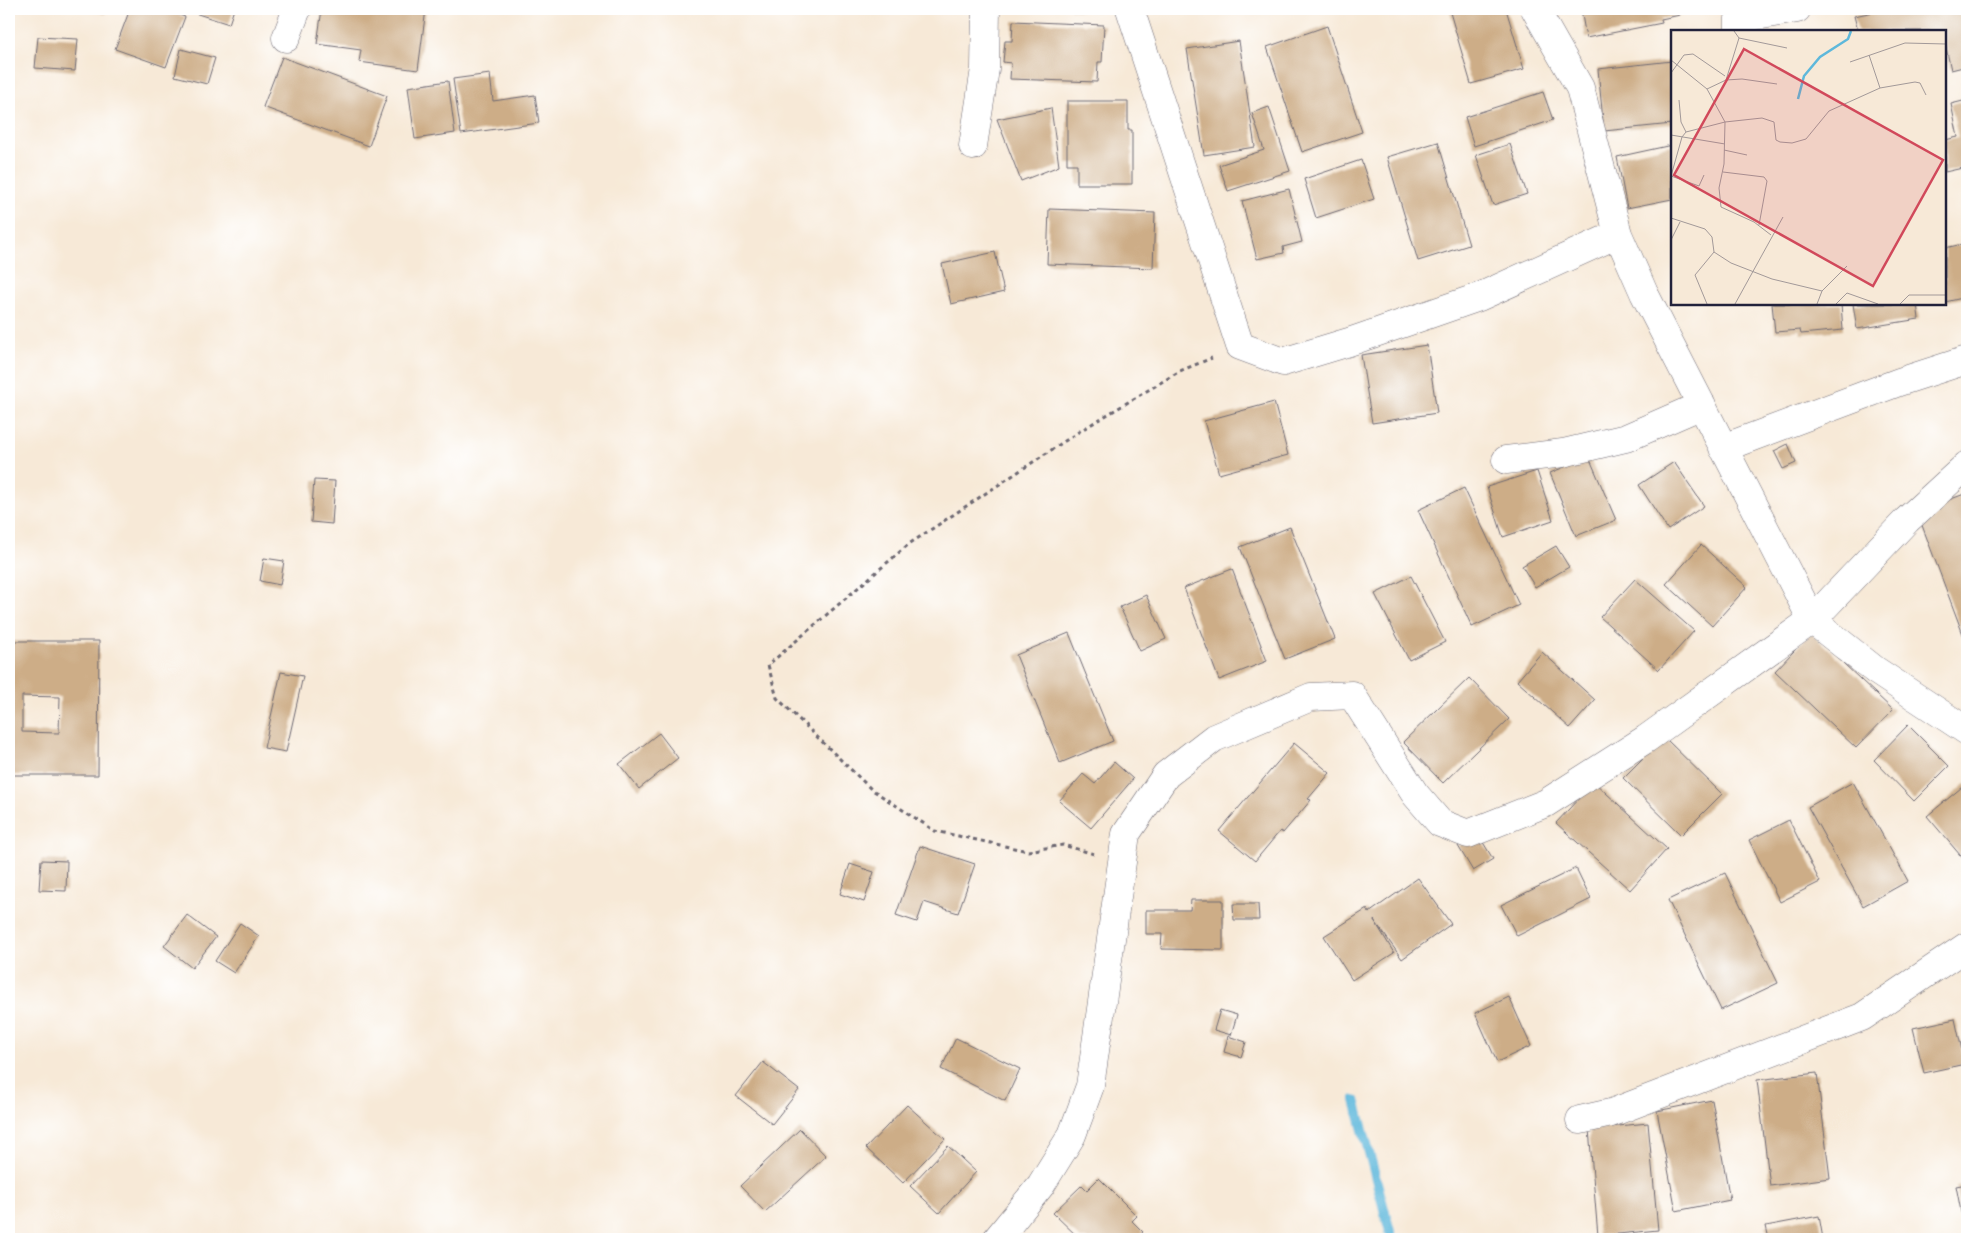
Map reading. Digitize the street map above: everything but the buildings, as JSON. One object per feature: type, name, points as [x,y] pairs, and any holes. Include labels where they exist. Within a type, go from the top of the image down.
[{"type":"street","points":[[286,38],[297,9]]},
{"type":"street","points":[[973,146],[985,69],[986,9]]},
{"type":"street","points":[[1130,9],[1240,346],[1283,362],[1349,342],[1479,297],[1618,234]]},
{"type":"street","points":[[1535,9],[1580,88],[1618,234],[1644,293],[1812,620],[1875,670],[1967,731]]},
{"type":"street","points":[[1739,30],[1739,19],[1797,9]]},
{"type":"street","points":[[1724,448],[1899,382],[1967,360]]},
{"type":"street","points":[[1506,460],[1563,453],[1626,438],[1702,405]]},
{"type":"street","points":[[997,1239],[1041,1184],[1072,1135],[1090,1086],[1126,834],[1166,775],[1214,738],[1310,697],[1352,695],[1415,794],[1440,824],[1468,834],[1546,804],[1646,739],[1812,620],[1907,520],[1967,466]]},
{"type":"street","points":[[1580,1120],[1611,1113],[1862,1017],[1967,946]]},
{"type":"path","points":[[1122,862],[1063,845],[1028,851],[935,831],[871,790],[777,698],[768,665],[909,544],[1080,431],[1180,371],[1240,346]]},
{"type":"waterway","points":[[1355,1100],[1392,1239]]}]
